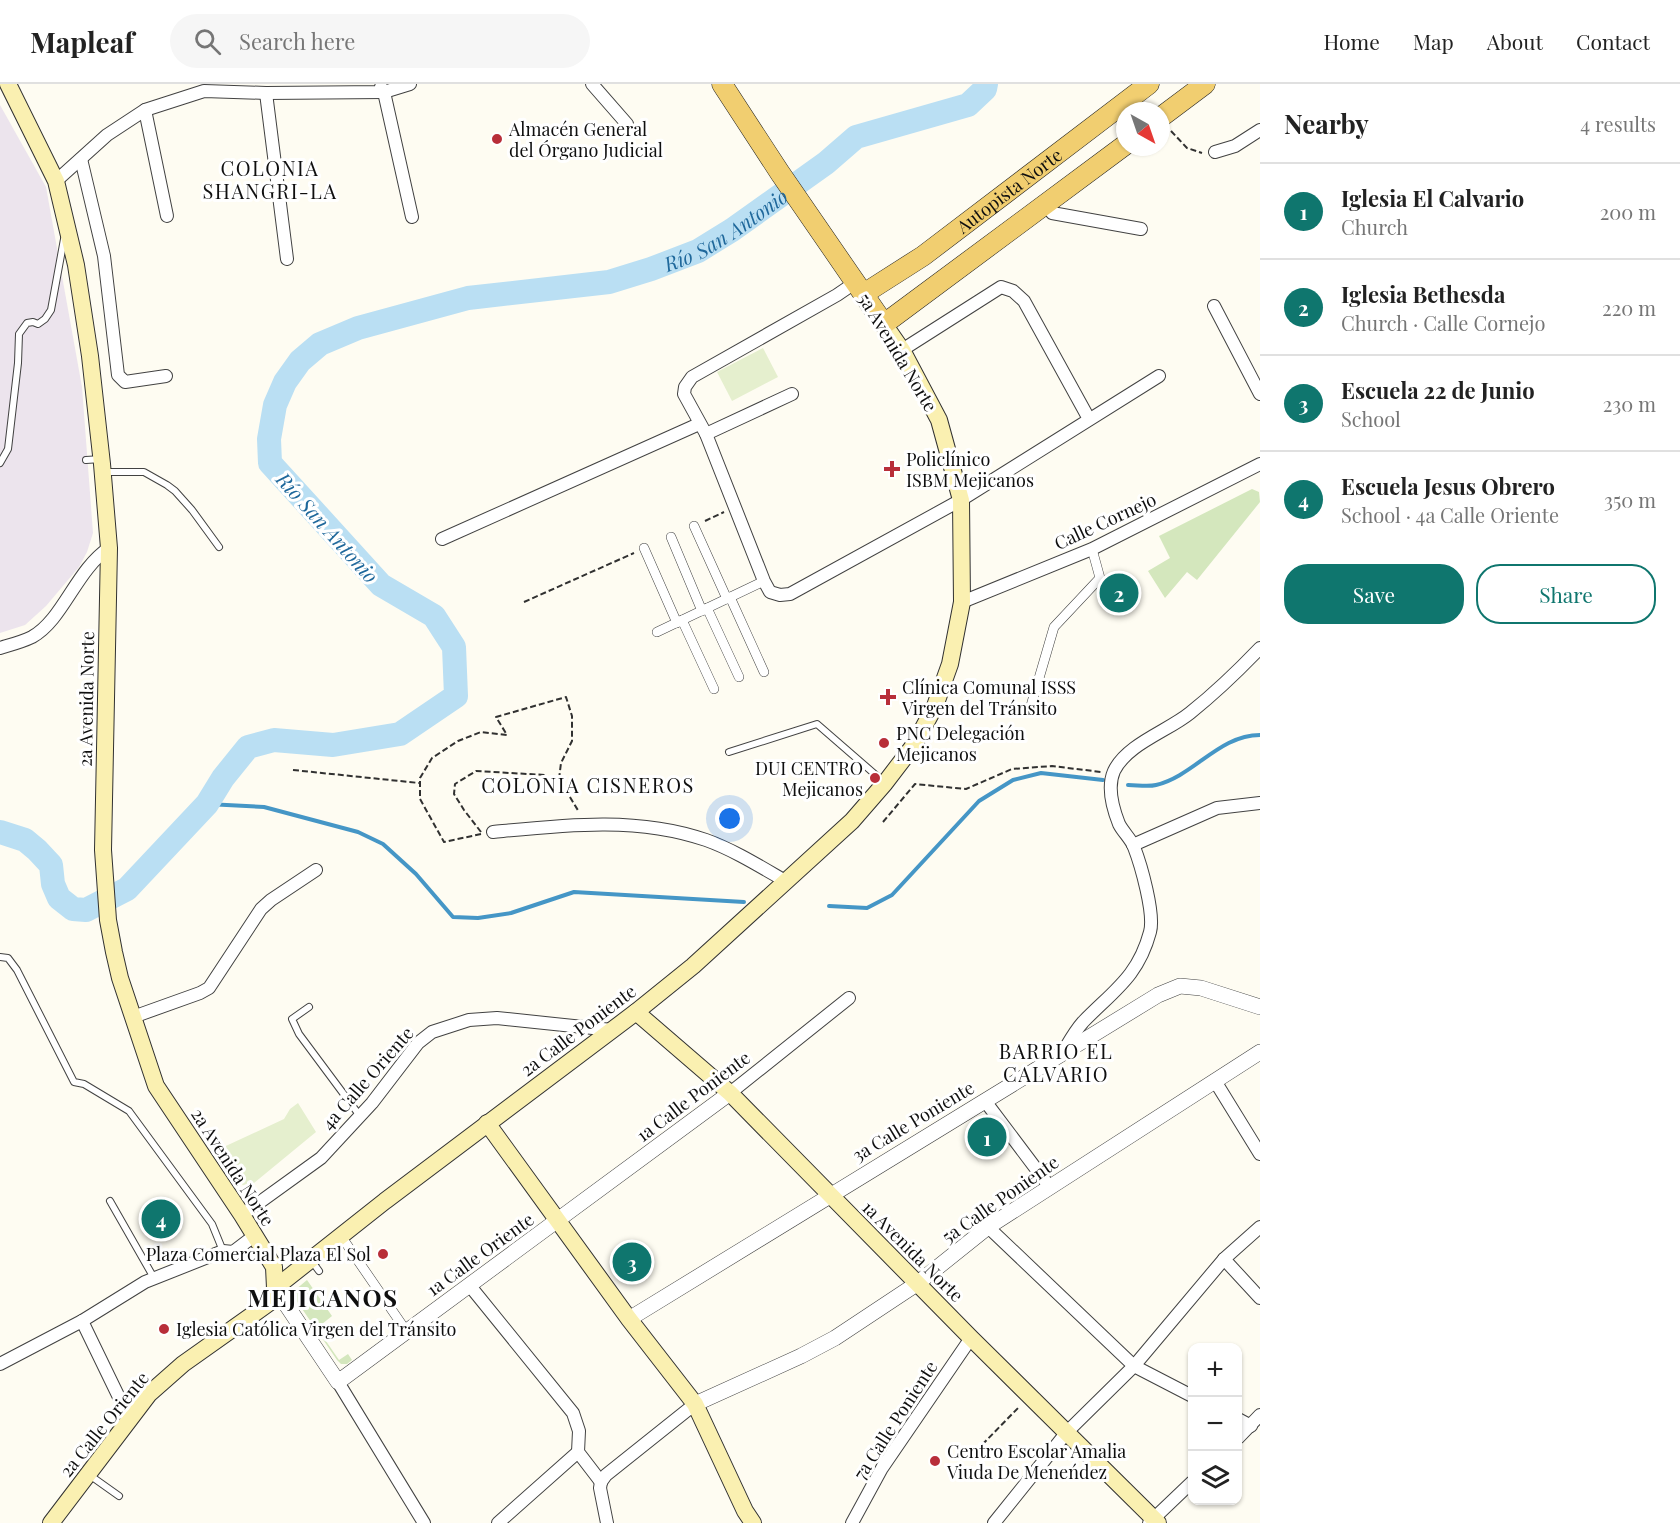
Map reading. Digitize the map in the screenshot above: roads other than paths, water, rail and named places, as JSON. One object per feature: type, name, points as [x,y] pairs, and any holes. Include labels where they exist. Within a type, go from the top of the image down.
[{"type":"main road","name":"2a Avenida Norte","points":[[8,84],[56,181],[76,265],[90,356],[97,464],[109,548],[103,836],[104,873],[112,944],[120,978],[156,1086],[274,1267],[275,1288]]},
{"type":"main road","name":"5a Avenida Norte","points":[[722,84],[780,173],[902,350],[939,420],[961,500],[962,602],[950,664],[935,706],[914,745],[885,783]]},
{"type":"main road","points":[[1170,116],[1204,84]]},
{"type":"main road","name":"Autopista Norte","points":[[860,288],[923,255],[1138,87]]},
{"type":"main road","name":"Autopista Norte","points":[[884,324],[1116,152]]},
{"type":"main road","name":"2a Calle Poniente","points":[[275,1288],[315,1265],[341,1236],[387,1203],[693,966],[852,821],[885,783]]},
{"type":"main road","name":"1a Avenida Norte","points":[[636,1012],[730,1093],[795,1168],[830,1195],[1029,1397],[1068,1432],[1154,1522]]},
{"type":"main road","points":[[487,1124],[629,1319],[695,1404],[745,1511],[753,1523]]},
{"type":"main road","name":"2a Calle Oriente","points":[[51,1523],[149,1394],[183,1364],[264,1309],[272,1299],[275,1288]]},
{"type":"street","points":[[56,181],[107,135],[145,110],[203,88],[266,93],[381,88],[411,84]]},
{"type":"street","points":[[592,84],[627,124]]},
{"type":"street","points":[[381,88],[412,217]]},
{"type":"street","points":[[266,93],[287,259]]},
{"type":"street","points":[[145,110],[167,216]]},
{"type":"street","points":[[1215,152],[1234,146],[1260,130]]},
{"type":"street","points":[[81,159],[104,256],[118,375],[125,382],[166,376]]},
{"type":"street","points":[[1046,204],[1052,213],[1141,229]]},
{"type":"street","points":[[902,350],[1001,287],[1013,291],[1024,301],[1089,419]]},
{"type":"street","points":[[860,288],[837,296],[692,377],[685,387],[684,394],[702,429],[764,581],[770,592],[780,595],[790,594],[961,500],[1159,376]]},
{"type":"street","points":[[1214,306],[1260,394]]},
{"type":"street","points":[[442,539],[702,429],[792,394]]},
{"type":"street","name":"Calle Cornejo","points":[[962,602],[1092,549],[1260,464]]},
{"type":"street","points":[[694,526],[764,672]]},
{"type":"street","points":[[671,537],[739,677]]},
{"type":"street","points":[[0,648],[32,637],[50,622],[95,558],[109,548]]},
{"type":"street","points":[[644,548],[714,689]]},
{"type":"street","points":[[1030,709],[1054,627],[1100,578],[1092,549]]},
{"type":"street","points":[[657,632],[764,581]]},
{"type":"street","points":[[1062,1053],[1082,1023],[1137,966],[1151,929],[1151,913],[1133,845],[1120,825],[1111,797],[1113,773],[1120,761],[1130,752],[1189,714],[1260,648]]},
{"type":"street","points":[[1133,845],[1217,808],[1260,803]]},
{"type":"street","points":[[493,832],[589,824],[672,831],[704,839],[723,847],[787,882]]},
{"type":"street","points":[[133,1017],[209,988],[261,909],[316,870]]},
{"type":"street","name":"3a Calle Poniente","points":[[629,1319],[713,1264],[1158,995],[1180,986],[1201,988],[1260,1007]]},
{"type":"street","name":"1a Calle Poniente","points":[[558,1221],[730,1093],[849,998]]},
{"type":"street","name":"4a Calle Oriente","points":[[242,1215],[321,1158],[372,1103],[418,1043],[432,1032],[469,1020],[497,1018],[612,1029]]},
{"type":"street","name":"5a Calle Poniente","points":[[695,1404],[835,1338],[918,1283],[988,1227],[1260,1052]]},
{"type":"street","points":[[1215,1081],[1260,1154]]},
{"type":"street","points":[[985,1101],[1049,1186]]},
{"type":"street","name":"1a Calle Oriente","points":[[338,1382],[558,1221]]},
{"type":"street","points":[[988,1227],[1134,1366],[1188,1394]]},
{"type":"street","points":[[994,1523],[1068,1432],[1134,1366],[1224,1259],[1260,1227]]},
{"type":"street","points":[[0,1364],[82,1321],[154,1278],[223,1251],[232,1252],[254,1236]]},
{"type":"street","points":[[341,1236],[407,1332]]},
{"type":"street","points":[[1224,1259],[1260,1298]]},
{"type":"street","points":[[470,1286],[573,1413],[579,1431],[578,1452],[601,1482]]},
{"type":"street","points":[[275,1288],[338,1382],[424,1523]]},
{"type":"street","points":[[82,1321],[129,1418]]},
{"type":"street","name":"7a Calle Poniente","points":[[852,1523],[882,1468],[971,1338]]},
{"type":"street","points":[[606,1523],[600,1488],[606,1474],[695,1404]]},
{"type":"street","points":[[1242,1434],[1260,1415]]},
{"type":"street","points":[[1242,1421],[1251,1426]]},
{"type":"street","points":[[498,1523],[578,1452]]},
{"type":"street","points":[[1154,1522],[1188,1486]]},
{"type":"lane","points":[[0,463],[8,449],[19,334],[27,323],[33,321],[38,324],[51,310],[67,227]]},
{"type":"lane","points":[[97,464],[144,472],[167,485],[192,510],[219,547]]},
{"type":"lane","points":[[729,752],[817,724],[885,783]]},
{"type":"lane","points":[[0,957],[8,958],[17,970],[74,1082],[84,1084],[129,1111],[212,1224],[223,1251]]},
{"type":"lane","points":[[309,1007],[292,1019],[299,1034],[360,1116]]},
{"type":"lane","points":[[110,1201],[154,1278]]},
{"type":"lane","points":[[88,1474],[119,1496]]},
{"type":"waterway","name":"Río San Antonio","points":[[0,832],[25,840],[37,850],[51,865],[53,884],[59,898],[73,909],[86,910],[127,889],[207,804],[223,778],[248,747],[274,740],[333,745],[400,734],[456,696],[454,647],[434,616],[381,585],[270,463],[269,439],[275,405],[285,382],[300,361],[320,344],[358,328],[468,298],[609,282],[698,251],[732,230],[826,163],[856,137],[968,105],[985,89],[986,84]]},
{"type":"waterway","points":[[1128,785],[1153,786],[1170,780],[1219,748],[1245,737],[1260,735]]},
{"type":"waterway","points":[[829,906],[867,908],[892,895],[979,801],[1013,780],[1041,773],[1103,780]]},
{"type":"waterway","points":[[207,804],[264,807],[358,832],[383,844],[416,874],[453,917],[478,918],[511,913],[574,892],[744,902]]},
{"type":"place","name":"Almacén General del Órgano Judicial","points":[[497,139]]},
{"type":"place","name":"Policlínico ISBM Mejicanos","points":[[892,469]]},
{"type":"place","name":"Iglesia Bethesda","points":[[1119,593]]},
{"type":"place","name":"Clínica Comunal ISSS Virgen del Tránsito","points":[[888,697]]},
{"type":"place","name":"PNC Delegación Mejicanos","points":[[884,743]]},
{"type":"place","name":"DUI CENTRO Mejicanos","points":[[875,778]]},
{"type":"place","name":"Iglesia El Calvario","points":[[987,1137]]},
{"type":"place","name":"Escuela Jesus Obrero","points":[[161,1219]]},
{"type":"place","name":"Plaza Comercial Plaza El Sol","points":[[383,1254]]},
{"type":"place","name":"Escuela 22 de Junio","points":[[632,1262]]},
{"type":"place","name":"Iglesia Católica Virgen del Tránsito","points":[[164,1329]]},
{"type":"place","name":"Centro Escolar Amalia Viuda De Meneńdez","points":[[935,1461]]},
{"type":"district","name":"COLONIA SHANGRI-LA","points":[[270,178]]},
{"type":"district","name":"COLONIA CISNEROS","points":[[588,784]]},
{"type":"district","name":"BARRIO EL CALVARIO","points":[[1056,1062]]},
{"type":"district","name":"MEJICANOS","points":[[323,1297]]}]
